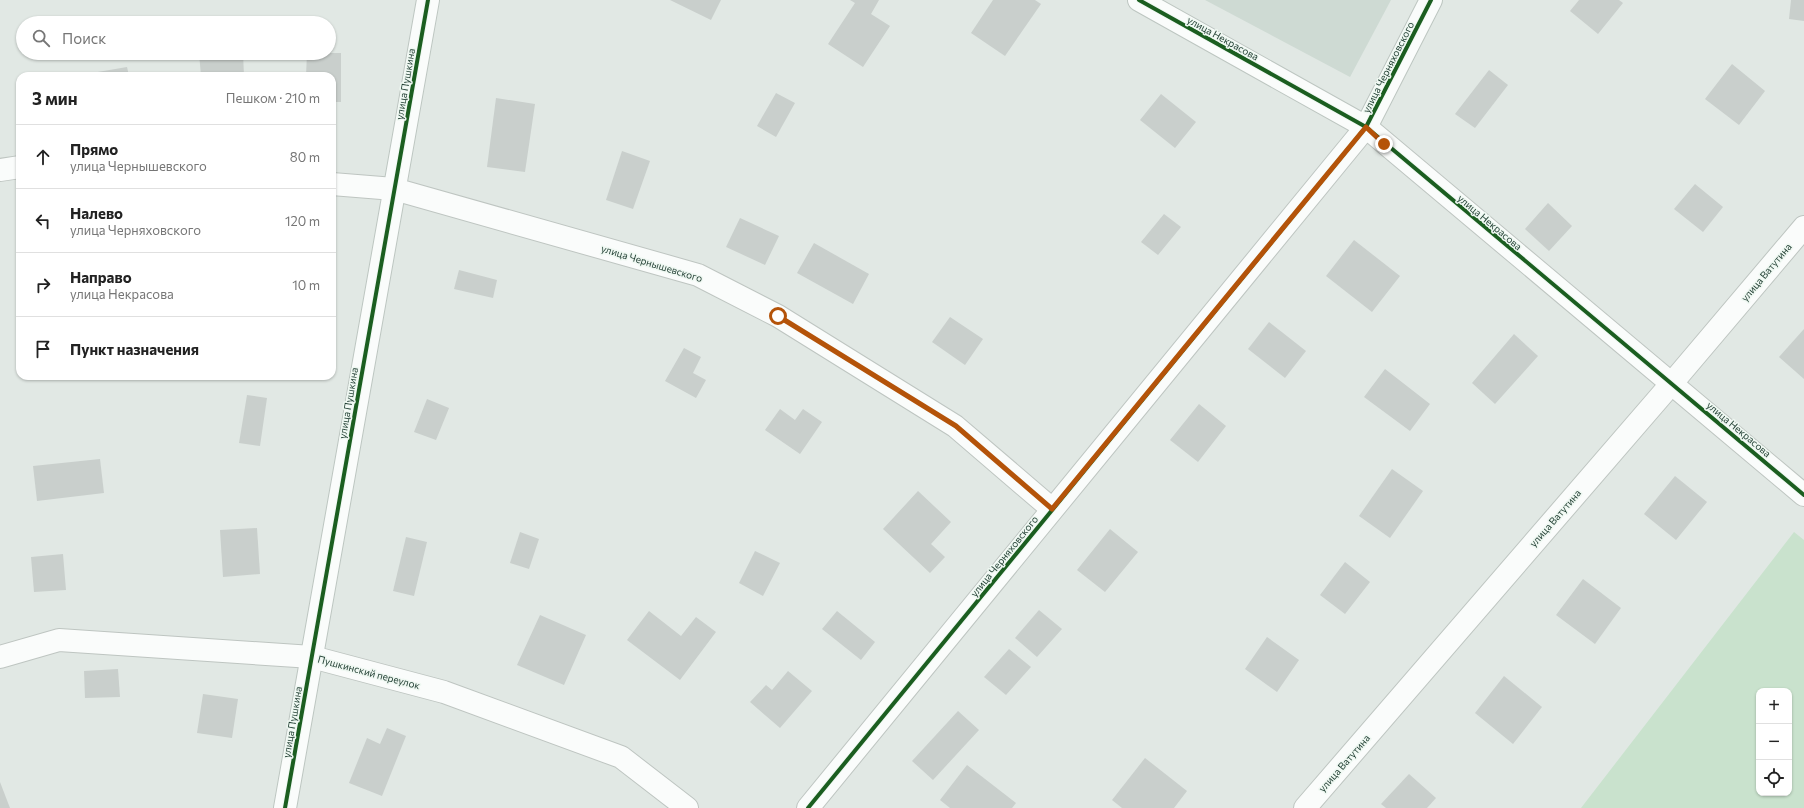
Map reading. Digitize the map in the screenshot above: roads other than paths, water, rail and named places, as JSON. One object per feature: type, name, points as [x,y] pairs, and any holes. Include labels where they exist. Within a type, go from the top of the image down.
[{"type":"street","name":"улица Пушкина","points":[[285,808],[428,0]]},
{"type":"street","name":"улица Некрасова","points":[[1139,0],[1366,127],[1804,495]]},
{"type":"street","name":"улица Черняховского","points":[[808,808],[1366,127],[1431,0]]},
{"type":"street","points":[[0,170],[16,168]]},
{"type":"street","name":"улица Чернышевского","points":[[336,184],[394,189],[698,275],[778,316],[956,426],[1052,509]]},
{"type":"street","name":"улица Ватутина","points":[[1305,808],[1672,383],[1804,227]]},
{"type":"street","name":"Пушкинский переулок","points":[[0,656],[59,640],[312,657],[444,692],[621,757],[687,808]]}]
